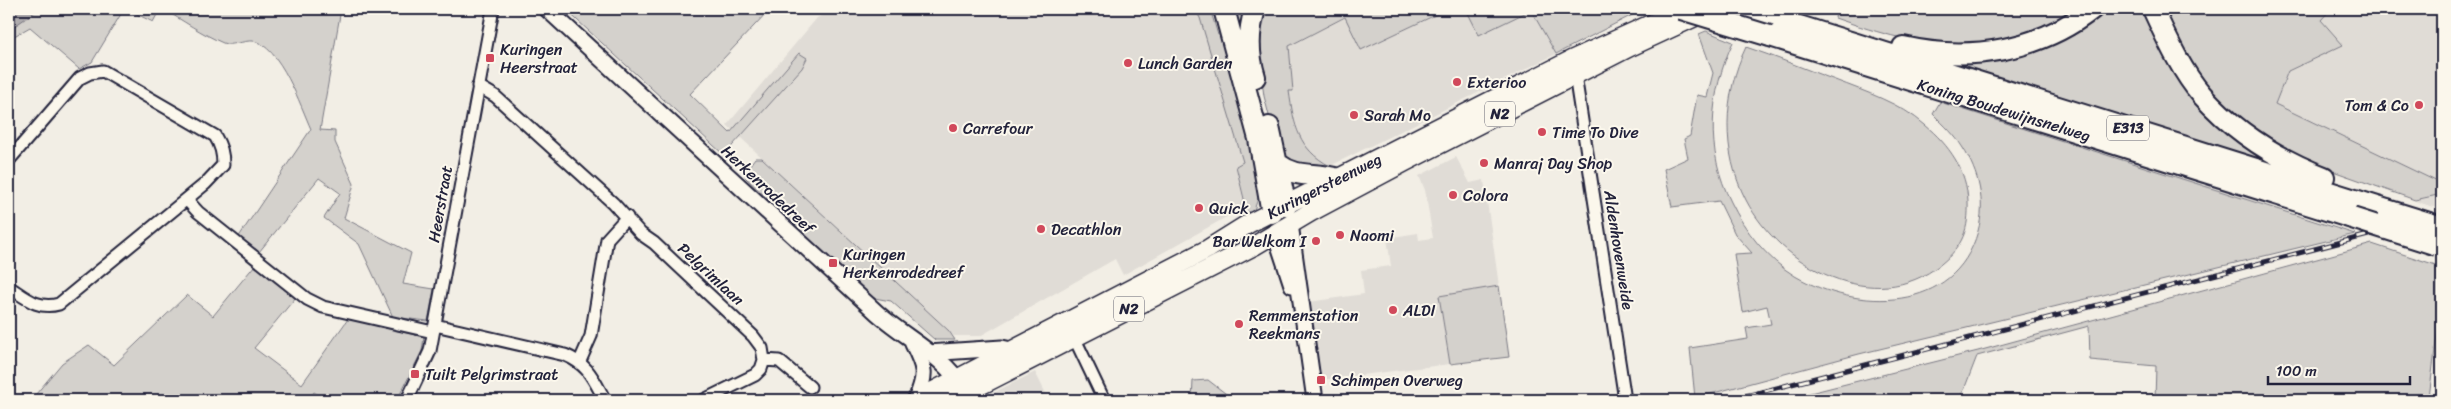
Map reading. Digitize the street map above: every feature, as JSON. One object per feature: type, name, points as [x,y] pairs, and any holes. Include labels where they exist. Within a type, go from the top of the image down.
[{"type":"highway","points":[[1224,9],[1259,139],[1283,214]]},
{"type":"highway","points":[[1255,9],[1249,43],[1250,63],[1278,164],[1283,214]]},
{"type":"highway","name":"Koning Boudewijnsnelweg","points":[[1682,9],[2352,218],[2440,239]]},
{"type":"highway","name":"Koning Boudewijnsnelweg","points":[[1745,9],[2387,210],[2440,239]]},
{"type":"highway","points":[[1870,47],[1889,44],[1948,54],[1992,52],[2049,35],[2092,9]]},
{"type":"highway","points":[[2153,9],[2175,53],[2201,94],[2252,140],[2292,165],[2372,196],[2387,210]]},
{"type":"highway","points":[[1278,164],[1289,172],[1301,175],[1325,174],[1338,179]]},
{"type":"main road","name":"Herkenrodedreef","points":[[547,9],[880,316],[928,353],[958,390]]},
{"type":"main road","name":"Kuringersteenweg","points":[[1283,214],[1338,179],[1571,60],[1682,9]]},
{"type":"main road","name":"Kuringersteenweg","points":[[958,390],[1011,350],[1208,249],[1248,224],[1283,214],[1405,162],[1576,75],[1713,9]]},
{"type":"main road","points":[[1283,214],[1275,233],[1279,251],[1302,309]]},
{"type":"main road","points":[[1283,214],[1302,309],[1315,400]]},
{"type":"main road","name":"Kuringersteenweg","points":[[916,400],[958,390],[1074,337],[1275,233]]},
{"type":"main road","points":[[911,340],[924,366],[924,382],[916,400]]},
{"type":"main road","points":[[928,353],[1002,348],[1011,350]]},
{"type":"street","name":"Heerstraat","points":[[407,400],[430,351],[493,9]]},
{"type":"street","points":[[9,160],[80,78],[90,73],[103,71],[215,136],[220,144],[223,165],[219,171],[187,200],[60,304],[47,307],[34,303],[9,287]]},
{"type":"street","name":"Aldenhovenweide","points":[[1576,75],[1625,400]]},
{"type":"street","name":"Pelgrimlaan","points":[[478,86],[495,96],[626,217],[641,234],[654,243],[753,336],[762,348],[764,360]]},
{"type":"street","points":[[187,200],[198,212],[307,300],[322,307],[566,354],[580,361],[588,370],[605,400]]},
{"type":"street","points":[[580,361],[591,336],[607,238],[626,217]]},
{"type":"street","points":[[1074,337],[1104,400]]},
{"type":"street","points":[[704,400],[755,375],[761,369],[764,360],[779,361],[810,387]]},
{"type":"shaded area","points":[[9,9],[124,9],[92,62],[79,69],[30,27],[9,39]]},
{"type":"shaded area","points":[[12,9],[39,9],[9,30],[9,16]]},
{"type":"shaded area","points":[[126,9],[160,9],[153,22]]},
{"type":"shaded area","points":[[163,9],[341,9],[320,130],[335,131],[335,142],[354,184],[344,218],[411,253],[403,284],[434,289],[428,321],[393,317],[359,244],[324,218],[340,193],[319,178],[259,252],[238,238],[311,129],[281,65],[263,45],[253,41],[223,43]]},
{"type":"shaded area","points":[[565,9],[770,9],[690,94],[730,133],[799,53],[807,58],[802,68],[724,155]]},
{"type":"shaded area","points":[[833,9],[1201,9],[1243,163],[1236,166],[1243,198],[1239,210],[1123,275],[1115,259],[980,336],[954,336],[727,125],[817,18]]},
{"type":"shaded area","points":[[1195,9],[1210,9],[1218,35],[1224,34],[1253,145],[1260,193],[1254,210],[1245,215],[1239,210],[1244,199],[1236,166],[1243,162],[1200,18]]},
{"type":"shaded area","points":[[1232,9],[1249,9],[1246,30],[1238,28]]},
{"type":"shaded area","points":[[1263,9],[1448,9],[1361,50],[1345,17],[1289,46],[1293,91],[1289,91],[1293,115],[1304,144],[1319,159],[1330,166],[1323,170],[1292,169],[1275,139],[1264,96],[1257,43]]},
{"type":"shaded area","points":[[1448,9],[1466,9],[1479,34],[1531,10],[1556,54],[1330,166],[1314,158],[1302,144],[1291,107],[1289,91],[1293,91],[1289,46],[1346,17],[1361,50]]},
{"type":"shaded area","points":[[1466,9],[1642,10],[1556,54],[1531,10],[1479,35]]},
{"type":"shaded area","points":[[1821,9],[2078,9],[2046,26],[2016,37],[1987,44],[1958,45],[1899,38],[1835,18],[1836,13]]},
{"type":"shaded area","points":[[2103,9],[2146,9],[2149,20],[2260,151],[2257,158],[1962,66],[2035,44],[2069,29]]},
{"type":"shaded area","points":[[2159,9],[2331,9],[2321,20],[2343,45],[2288,71],[2275,104],[2442,184],[2442,194],[2415,200],[2299,159],[2251,131],[2220,103],[2194,72]]},
{"type":"shaded area","points":[[2331,9],[2442,9],[2442,184],[2275,104],[2288,71],[2343,45],[2321,20]]},
{"type":"shaded area","points":[[1706,31],[1733,42],[1719,81],[1713,122],[1717,163],[1731,202],[1750,234],[1766,253],[1795,276],[1820,288],[1847,296],[1874,299],[1901,298],[1926,291],[1948,278],[1966,258],[1978,231],[1981,209],[1980,188],[1973,167],[1963,148],[1953,134],[1933,114],[1940,102],[2355,234],[1859,354],[1695,398],[1690,348],[1748,339],[1746,328],[1771,324],[1767,306],[1743,312],[1734,254],[1752,253],[1735,234],[1719,201],[1672,207],[1664,169],[1688,158],[1684,139],[1690,136],[1697,95],[1707,97],[1713,73],[1699,34]]},
{"type":"shaded area","points":[[1746,47],[1835,80],[1905,110],[1942,141],[1960,169],[1967,190],[1968,202],[1966,229],[1955,251],[1949,257],[1941,264],[1915,279],[1887,286],[1859,285],[1831,277],[1805,263],[1782,245],[1761,224],[1746,200],[1738,182],[1732,163],[1729,143],[1729,104],[1738,65]]},
{"type":"shaded area","points":[[1456,157],[1470,183],[1484,180],[1499,286],[1439,296],[1450,364],[1321,380],[1309,302],[1364,294],[1361,270],[1391,266],[1387,238],[1418,233],[1419,240],[1433,238],[1425,190],[1419,176]]},
{"type":"shaded area","points":[[755,158],[762,158],[949,331],[955,340],[935,340],[891,301],[869,297],[746,178],[746,170]]},
{"type":"shaded area","points":[[2442,194],[2442,210],[2415,201]]},
{"type":"shaded area","points":[[2372,244],[2442,267],[2439,316],[2429,398],[2425,400],[2155,400],[2156,366],[2090,360],[2089,326],[1977,356],[1960,400],[1782,400],[1978,351]]},
{"type":"shaded area","points":[[255,265],[296,297],[254,348],[302,384],[348,319],[424,337],[422,351],[397,400],[326,400],[314,392],[306,400],[31,400],[62,363],[89,345],[114,365],[187,295],[213,316]]},
{"type":"shaded area","points":[[1499,286],[1509,357],[1450,364],[1439,296]]},
{"type":"shaded area","points":[[1035,372],[1049,400],[979,400]]},
{"type":"shaded area","points":[[1208,380],[1234,400],[1192,400],[1193,381]]},
{"type":"railway","points":[[1730,400],[2442,216]]},
{"type":"place","name":"Kuringen Heerstraat","points":[[490,58]]},
{"type":"place","name":"Lunch Garden","points":[[1128,63]]},
{"type":"place","name":"Exterioo","points":[[1457,82]]},
{"type":"place","name":"Tom & Co","points":[[2419,105]]},
{"type":"place","name":"Sarah Mo","points":[[1354,115]]},
{"type":"place","name":"Carrefour","points":[[953,128]]},
{"type":"place","name":"Time To Dive","points":[[1542,132]]},
{"type":"place","name":"Manraj Day Shop","points":[[1484,163]]},
{"type":"place","name":"Colora","points":[[1453,195]]},
{"type":"place","name":"Quick","points":[[1199,208]]},
{"type":"place","name":"Decathlon","points":[[1041,229]]},
{"type":"place","name":"Naomi","points":[[1340,235]]},
{"type":"place","name":"Bar Welkom I","points":[[1316,241]]},
{"type":"place","name":"Kuringen Herkenrodedreef","points":[[833,263]]},
{"type":"place","name":"ALDI","points":[[1393,310]]},
{"type":"place","name":"Remmenstation Reekmans","points":[[1239,324]]},
{"type":"place","name":"Tuilt Pelgrimstraat","points":[[415,374]]},
{"type":"place","name":"Schimpen Overweg","points":[[1321,380]]}]
